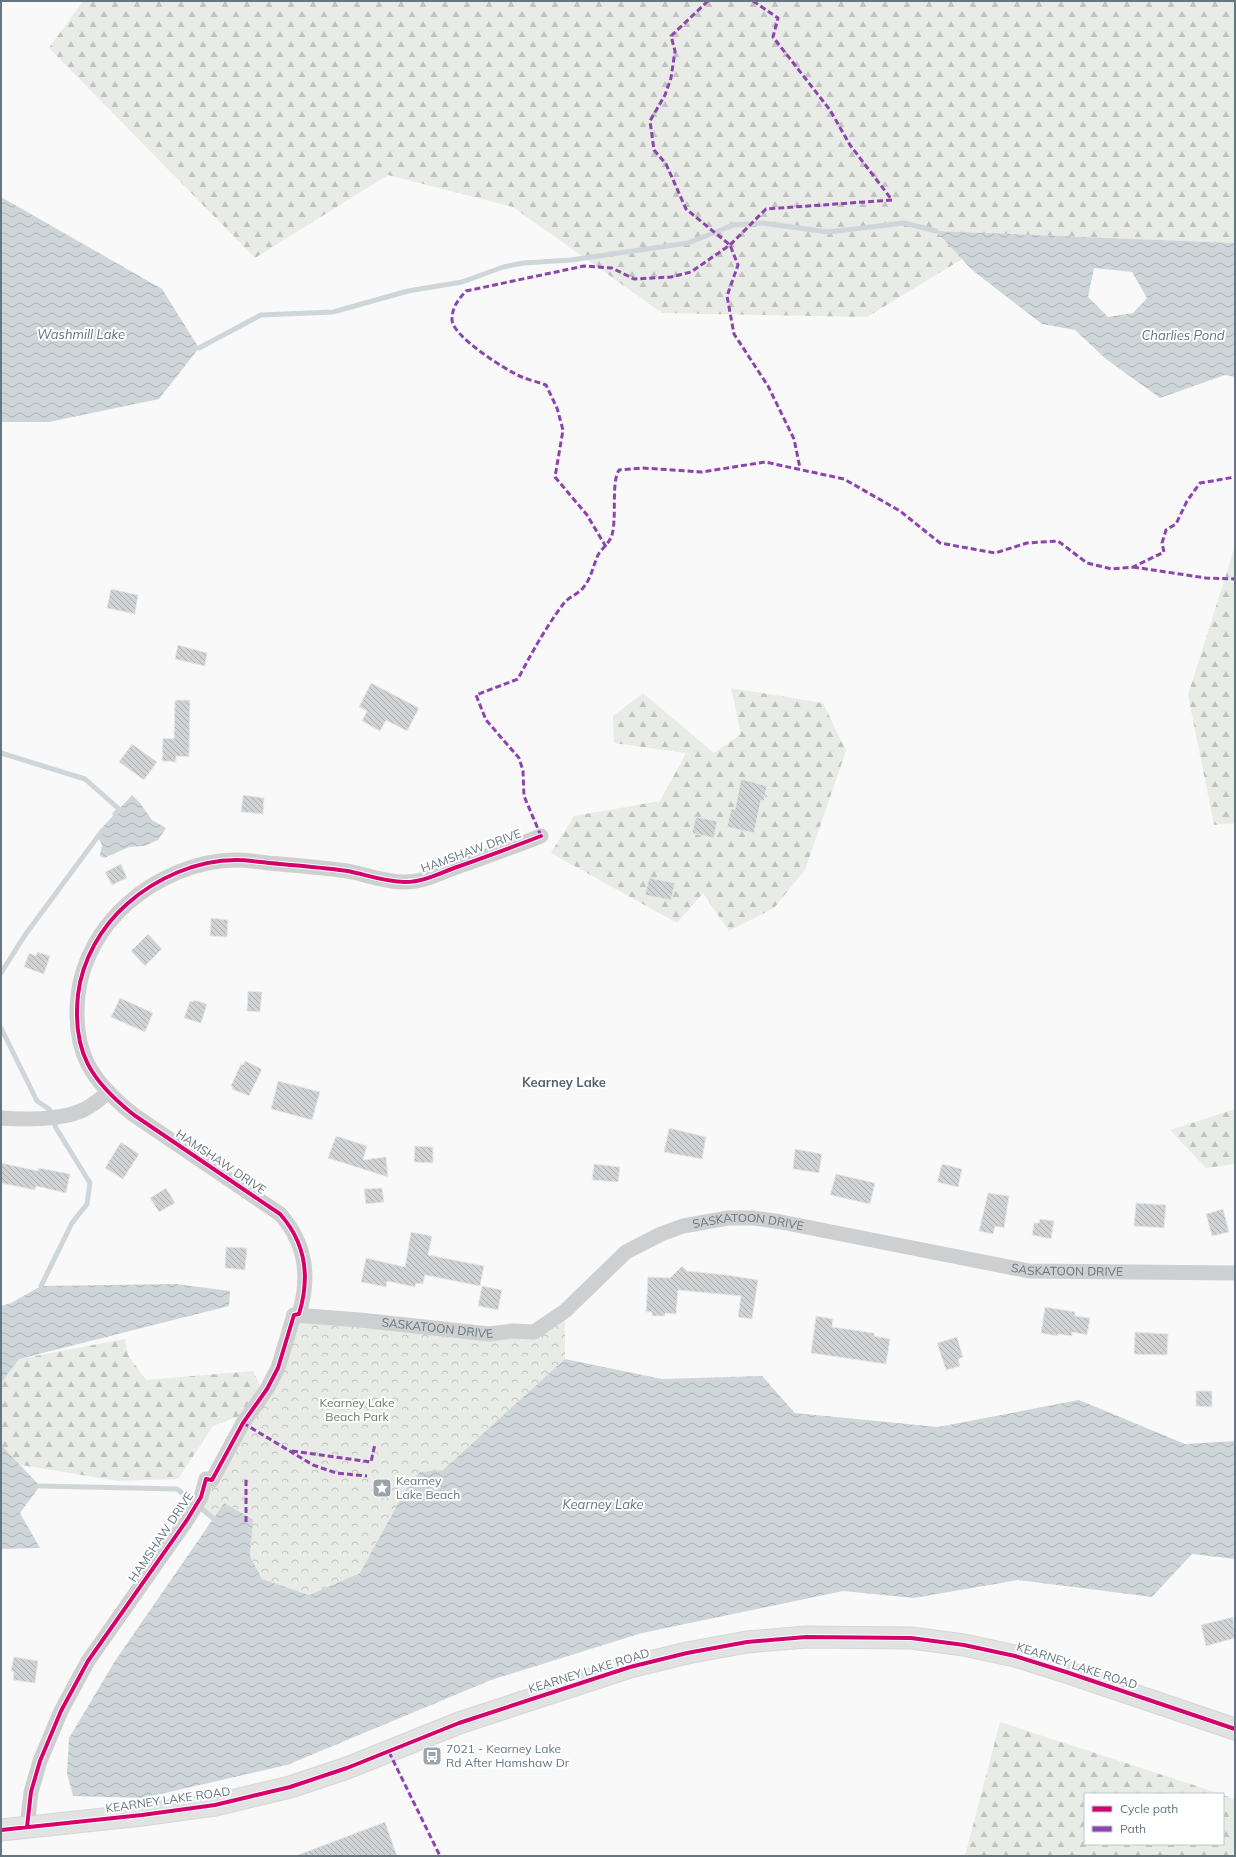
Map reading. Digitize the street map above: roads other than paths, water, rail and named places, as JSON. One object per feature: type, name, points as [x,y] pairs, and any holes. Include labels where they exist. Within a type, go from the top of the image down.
[{"type":"main road","name":"KEARNEY LAKE ROAD","points":[[1,1830],[142,1815],[215,1805],[267,1793],[348,1768],[459,1723],[630,1667],[687,1653],[747,1642],[806,1637],[911,1638],[964,1645],[1015,1656],[1235,1729]]},
{"type":"street","name":"HAMSHAW DRIVE","points":[[27,1827],[31,1792],[40,1761],[61,1711],[88,1661],[189,1516],[201,1497],[206,1479],[212,1480],[243,1423],[267,1389],[278,1368],[294,1315],[299,1314],[304,1296],[306,1278],[301,1250],[286,1221],[273,1208],[195,1158],[134,1115],[109,1092],[90,1070],[85,1059],[77,1019],[79,989],[87,960],[101,933],[121,910],[144,889],[185,870],[219,861],[234,860],[349,872],[391,881],[418,881],[541,836]]},
{"type":"street","points":[[1,1118],[15,1119],[54,1117],[82,1111],[109,1092]]},
{"type":"street","name":"SASKATOON DRIVE","points":[[294,1315],[360,1320],[489,1334],[512,1331],[534,1332],[565,1311],[626,1252],[661,1234],[683,1226],[728,1218],[754,1218],[781,1222],[1029,1271],[1235,1273]]},
{"type":"water","name":"Washmill Lake","points":[[1,197],[162,289],[199,348],[159,399],[49,422],[1,422]]},
{"type":"water","name":"Charlies Pond","points":[[936,231],[1235,243],[1235,377],[1225,375],[1160,398],[1106,359],[1075,330],[1042,324],[972,270]],"holes":[[[1094,268],[1132,272],[1147,298],[1133,313],[1108,317],[1088,297]]]},
{"type":"water","points":[[132,795],[140,803],[152,820],[166,828],[158,840],[144,846],[129,847],[104,858],[100,856],[102,845],[98,837],[99,831]]},
{"type":"water","points":[[176,1284],[230,1291],[229,1306],[19,1359],[1,1383],[1,1306],[11,1303],[41,1286]]},
{"type":"water","name":"Kearney Lake","points":[[565,1359],[662,1379],[762,1376],[795,1413],[938,1427],[1079,1400],[1185,1444],[1235,1441],[1235,1559],[1192,1554],[1152,1597],[1018,1580],[914,1598],[843,1591],[642,1633],[491,1680],[287,1765],[143,1798],[73,1796],[67,1773],[69,1738],[115,1661],[224,1503],[253,1519],[250,1556],[262,1579],[309,1595],[360,1573],[408,1485],[420,1472],[443,1470]]},
{"type":"water","points":[[1,1442],[2,1446],[40,1486],[20,1513],[40,1548],[1,1549]]},
{"type":"waterway","points":[[199,348],[261,315],[333,312],[408,291],[462,282],[503,267],[523,263],[571,260],[688,243],[733,225],[763,223],[828,232],[904,223],[936,231]]},
{"type":"waterway","points":[[1,753],[85,779],[119,809],[115,814]]},
{"type":"waterway","points":[[1,973],[25,935],[102,831]]},
{"type":"waterway","points":[[1,1028],[37,1101],[49,1109],[56,1128],[90,1183],[87,1204],[72,1223],[41,1286]]},
{"type":"waterway","points":[[40,1486],[177,1489],[213,1518]]},
{"type":"place","name":"Kearney Lake Beach","points":[[382,1488]]},
{"type":"place","name":"7021 - Kearney Lake Rd After Hamshaw Dr","points":[[432,1756]]},
{"type":"district","name":"Kearney Lake","points":[[564,1082]]},
{"type":"park label","name":"Kearney Lake Beach Park","points":[[357,1410]]}]
